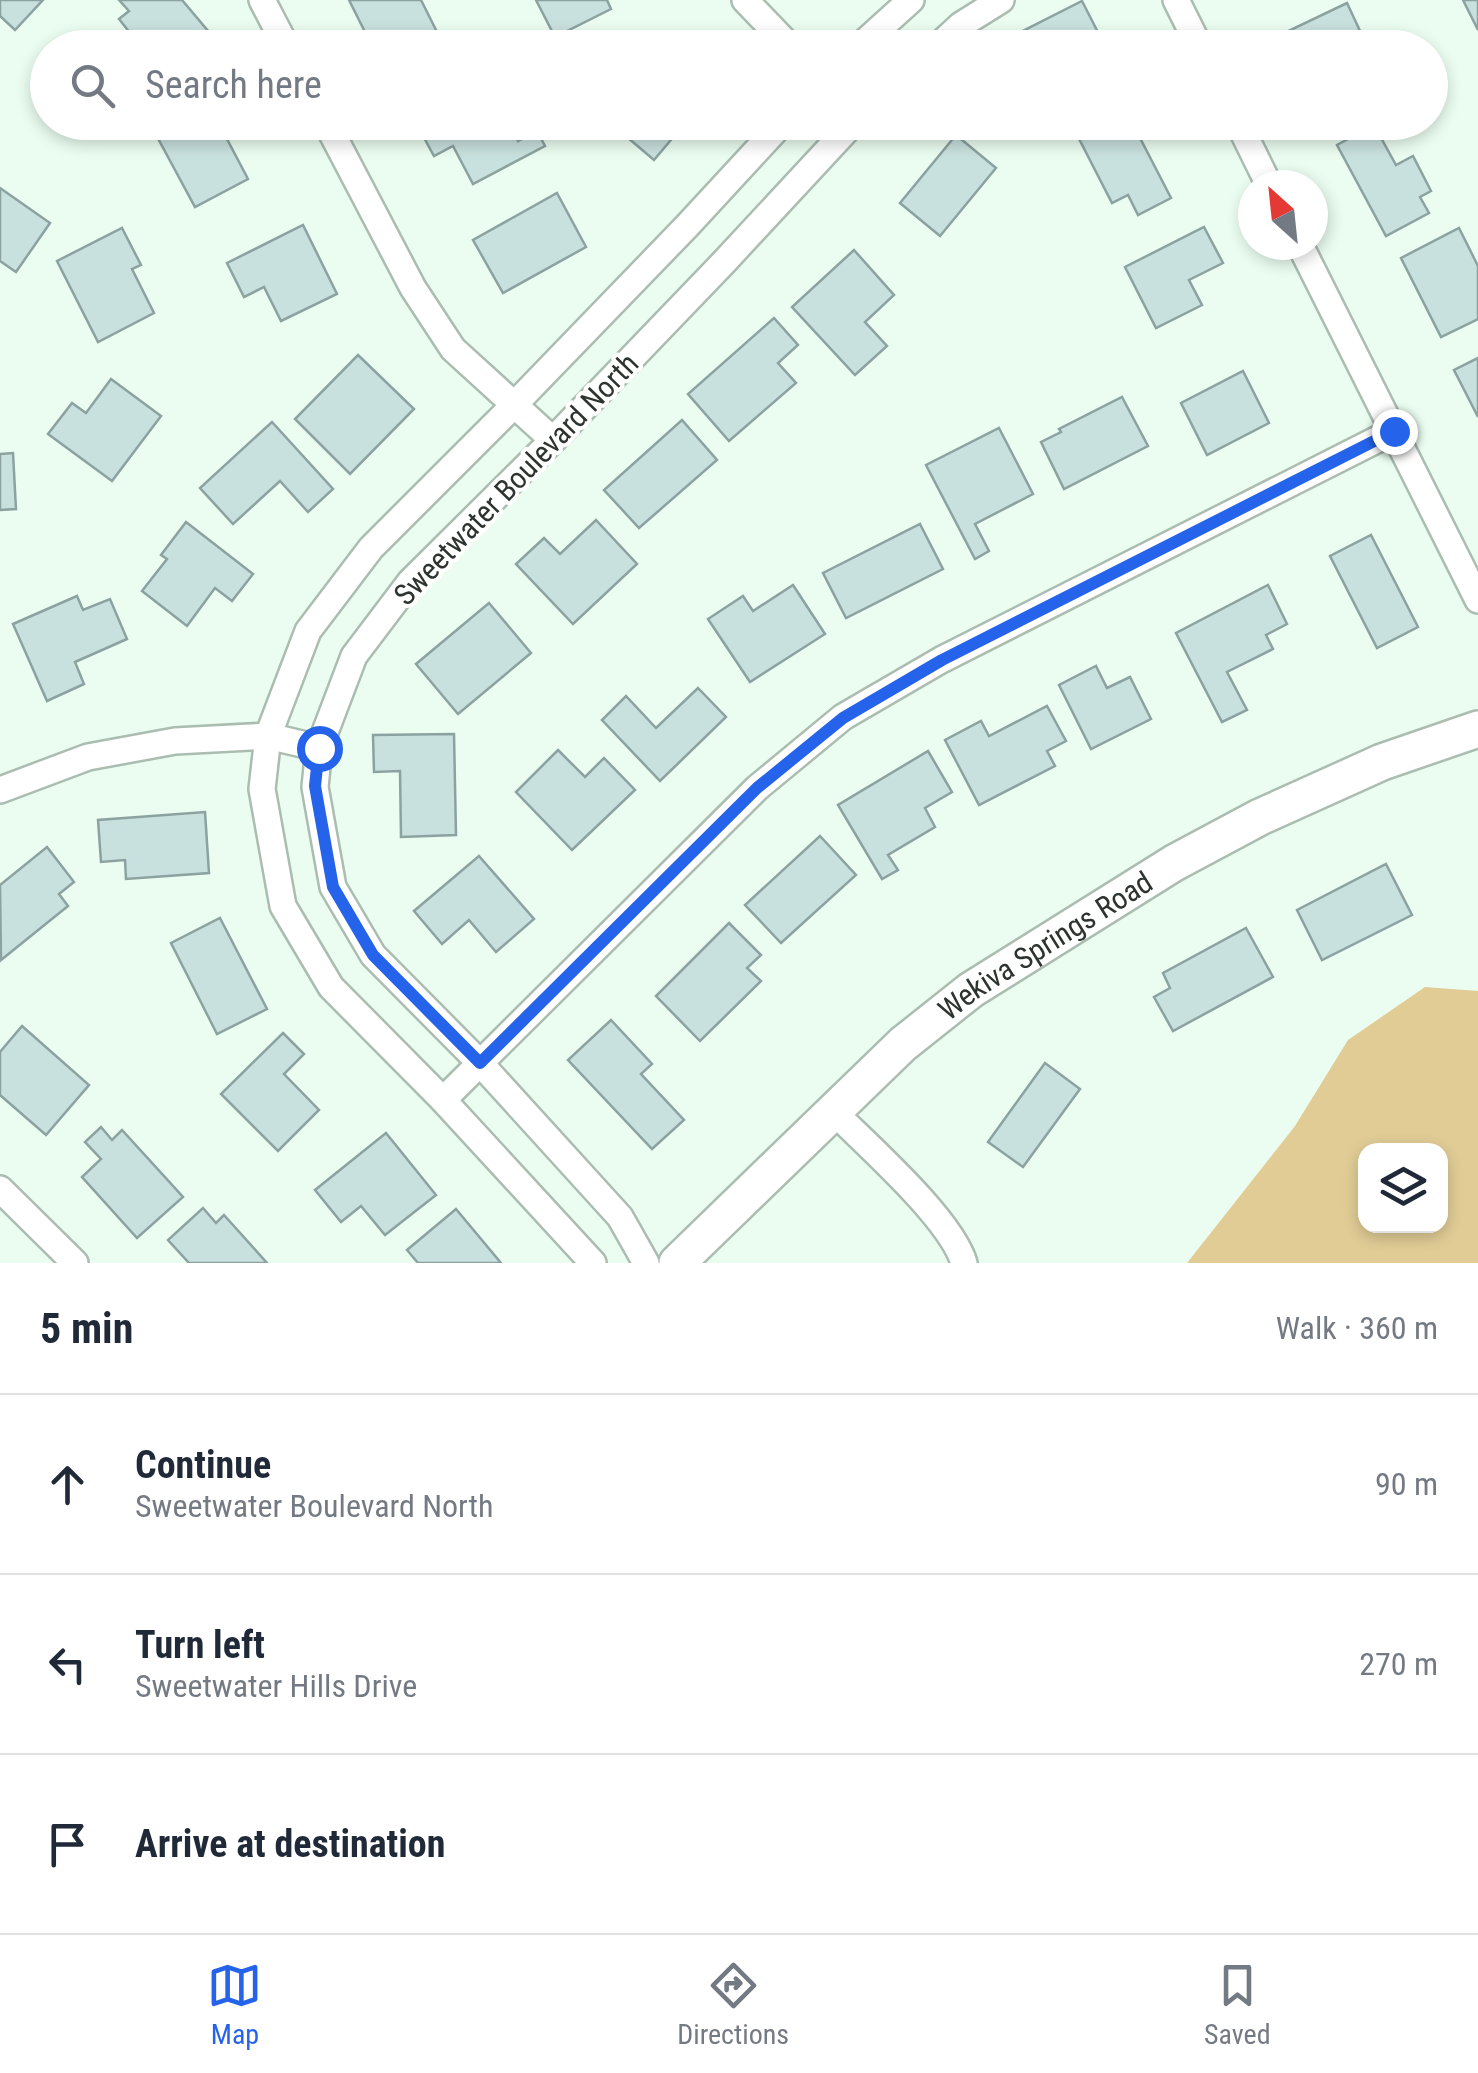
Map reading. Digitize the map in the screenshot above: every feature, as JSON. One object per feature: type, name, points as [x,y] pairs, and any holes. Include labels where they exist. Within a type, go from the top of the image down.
[{"type":"main road","name":"Wekiva Springs Road","points":[[676,1263],[903,1044],[971,990],[1174,863],[1260,817],[1382,762],[1478,728]]},
{"type":"street","points":[[262,0],[278,30]]},
{"type":"street","points":[[746,0],[774,30]]},
{"type":"street","points":[[878,30],[911,0]]},
{"type":"street","points":[[956,30],[1001,0]]},
{"type":"street","points":[[1176,0],[1191,30]]},
{"type":"street","points":[[335,140],[413,288],[453,348],[553,440]]},
{"type":"street","name":"Sweetwater Boulevard North","points":[[593,1263],[443,1100],[331,987],[284,906],[262,788],[268,736],[308,631],[371,548],[516,404],[767,140]]},
{"type":"street","name":"Sweetwater Boulevard North","points":[[646,1263],[620,1217],[480,1063],[373,955],[333,887],[315,786],[319,748],[354,656],[410,582],[553,440],[837,140]]},
{"type":"street","points":[[1247,140],[1262,170]]},
{"type":"street","points":[[1308,260],[1478,600]]},
{"type":"street","points":[[443,1100],[757,788],[843,718],[959,651],[1394,431]]},
{"type":"street","points":[[0,790],[88,756],[175,741],[268,736],[319,748]]},
{"type":"street","points":[[834,1112],[934,1214],[964,1263]]},
{"type":"street","points":[[0,1189],[75,1263]]},
{"type":"shaded area","points":[[1425,987],[1478,991],[1478,1263],[1187,1263],[1295,1126],[1348,1040]]},
{"type":"building","points":[[0,0],[43,0],[15,30],[0,16]]},
{"type":"building","points":[[119,0],[182,0],[207,30],[128,30],[119,19],[129,11]]},
{"type":"building","points":[[349,0],[421,0],[436,30],[364,30]]},
{"type":"building","points":[[536,0],[607,0],[611,9],[569,30],[551,30]]},
{"type":"building","points":[[1463,0],[1478,0],[1478,30]]},
{"type":"building","points":[[1082,1],[1097,30],[1025,30]]},
{"type":"building","points":[[1347,3],[1360,30],[1290,30]]},
{"type":"building","points":[[159,140],[227,140],[248,179],[195,207]]},
{"type":"building","points":[[425,140],[542,140],[545,146],[473,184],[453,146],[434,156]]},
{"type":"building","points":[[630,140],[671,140],[654,160]]},
{"type":"building","points":[[952,140],[962,140],[996,168],[940,236],[900,203]]},
{"type":"building","points":[[1080,140],[1141,140],[1171,198],[1138,215],[1128,195],[1112,203]]},
{"type":"building","points":[[1346,140],[1382,140],[1396,165],[1413,156],[1431,191],[1420,197],[1429,213],[1386,236],[1337,145]]},
{"type":"building","points":[[0,188],[50,223],[16,272],[0,261]]},
{"type":"building","points":[[557,193],[586,247],[503,293],[473,240]]},
{"type":"building","points":[[303,225],[337,294],[281,321],[264,287],[244,297],[227,263]]},
{"type":"building","points":[[1204,227],[1223,263],[1189,280],[1202,305],[1156,328],[1125,267]]},
{"type":"building","points":[[122,228],[141,265],[132,269],[154,313],[98,342],[57,261]]},
{"type":"building","points":[[1459,228],[1478,266],[1478,319],[1441,337],[1401,258]]},
{"type":"building","points":[[854,250],[894,295],[865,322],[887,346],[855,375],[792,307]]},
{"type":"building","points":[[774,318],[798,345],[778,363],[796,383],[729,441],[688,394]]},
{"type":"building","points":[[358,355],[414,409],[350,474],[295,419]]},
{"type":"building","points":[[1478,358],[1478,417],[1454,370]]},
{"type":"building","points":[[1243,371],[1269,423],[1207,455],[1181,403]]},
{"type":"building","points":[[111,379],[161,416],[112,481],[48,434],[72,403],[86,413]]},
{"type":"building","points":[[1122,397],[1148,446],[1064,489],[1041,442]]},
{"type":"building","points":[[682,420],[717,460],[639,528],[604,490]]},
{"type":"building","points":[[272,422],[333,489],[308,512],[280,481],[233,524],[200,488]]},
{"type":"building","points":[[999,428],[1033,494],[975,524],[989,551],[975,559],[926,465]]},
{"type":"building","points":[[13,453],[16,509],[0,510],[0,454]]},
{"type":"building","points":[[596,520],[637,564],[573,624],[516,564],[544,538],[560,554]]},
{"type":"building","points":[[186,522],[253,574],[232,601],[215,588],[187,626],[142,591],[167,559],[161,555]]},
{"type":"building","points":[[920,524],[943,569],[846,618],[823,573]]},
{"type":"building","points":[[1371,535],[1418,627],[1377,648],[1330,556]]},
{"type":"building","points":[[793,585],[825,634],[750,682],[708,619],[743,596],[753,611]]},
{"type":"building","points":[[1268,585],[1287,624],[1266,635],[1273,649],[1227,672],[1247,710],[1222,722],[1176,633]]},
{"type":"building","points":[[77,596],[83,610],[110,599],[127,639],[75,662],[84,684],[47,701],[13,624]]},
{"type":"building","points":[[489,603],[531,653],[458,714],[416,664]]},
{"type":"building","points":[[1096,666],[1107,688],[1130,677],[1151,719],[1091,749],[1059,685]]},
{"type":"building","points":[[698,688],[726,717],[660,781],[602,720],[626,696],[656,728]]},
{"type":"building","points":[[1047,706],[1066,741],[1047,751],[1055,766],[979,805],[945,740],[981,721],[989,736]]},
{"type":"building","points":[[454,734],[456,835],[401,837],[400,771],[374,772],[373,735]]},
{"type":"building","points":[[558,750],[585,777],[604,758],[635,790],[572,850],[516,792]]},
{"type":"building","points":[[928,751],[952,792],[925,808],[935,827],[888,855],[898,870],[882,879],[838,805]]},
{"type":"building","points":[[205,812],[209,873],[126,879],[125,860],[101,862],[98,820]]},
{"type":"building","points":[[820,836],[856,875],[781,943],[745,905]]},
{"type":"building","points":[[47,847],[74,882],[59,894],[68,906],[1,960],[0,885]]},
{"type":"building","points":[[479,856],[534,919],[496,952],[469,920],[442,944],[414,911]]},
{"type":"building","points":[[1386,864],[1412,915],[1322,960],[1297,910]]},
{"type":"building","points":[[220,918],[267,1009],[217,1034],[171,943]]},
{"type":"building","points":[[729,923],[761,955],[747,968],[761,981],[700,1041],[656,996]]},
{"type":"building","points":[[1246,928],[1273,977],[1173,1031],[1154,997],[1170,988],[1163,973]]},
{"type":"building","points":[[611,1020],[652,1064],[641,1074],[684,1120],[652,1149],[568,1060]]},
{"type":"building","points":[[22,1026],[89,1085],[46,1135],[0,1095],[0,1052]]},
{"type":"building","points":[[283,1033],[304,1054],[284,1074],[319,1110],[278,1151],[221,1094]]},
{"type":"building","points":[[1045,1063],[1080,1089],[1023,1167],[988,1142]]},
{"type":"building","points":[[101,1127],[112,1140],[122,1130],[183,1197],[137,1238],[82,1177],[101,1159],[85,1142]]},
{"type":"building","points":[[386,1133],[436,1195],[385,1235],[361,1206],[341,1222],[315,1190]]},
{"type":"building","points":[[203,1208],[216,1223],[224,1215],[267,1263],[189,1263],[168,1240]]},
{"type":"building","points":[[456,1209],[501,1263],[418,1263],[407,1250]]},
{"type":"route","points":[[319,748],[315,786],[333,887],[373,955],[480,1063],[757,788],[843,718],[942,660],[1394,431]]}]
